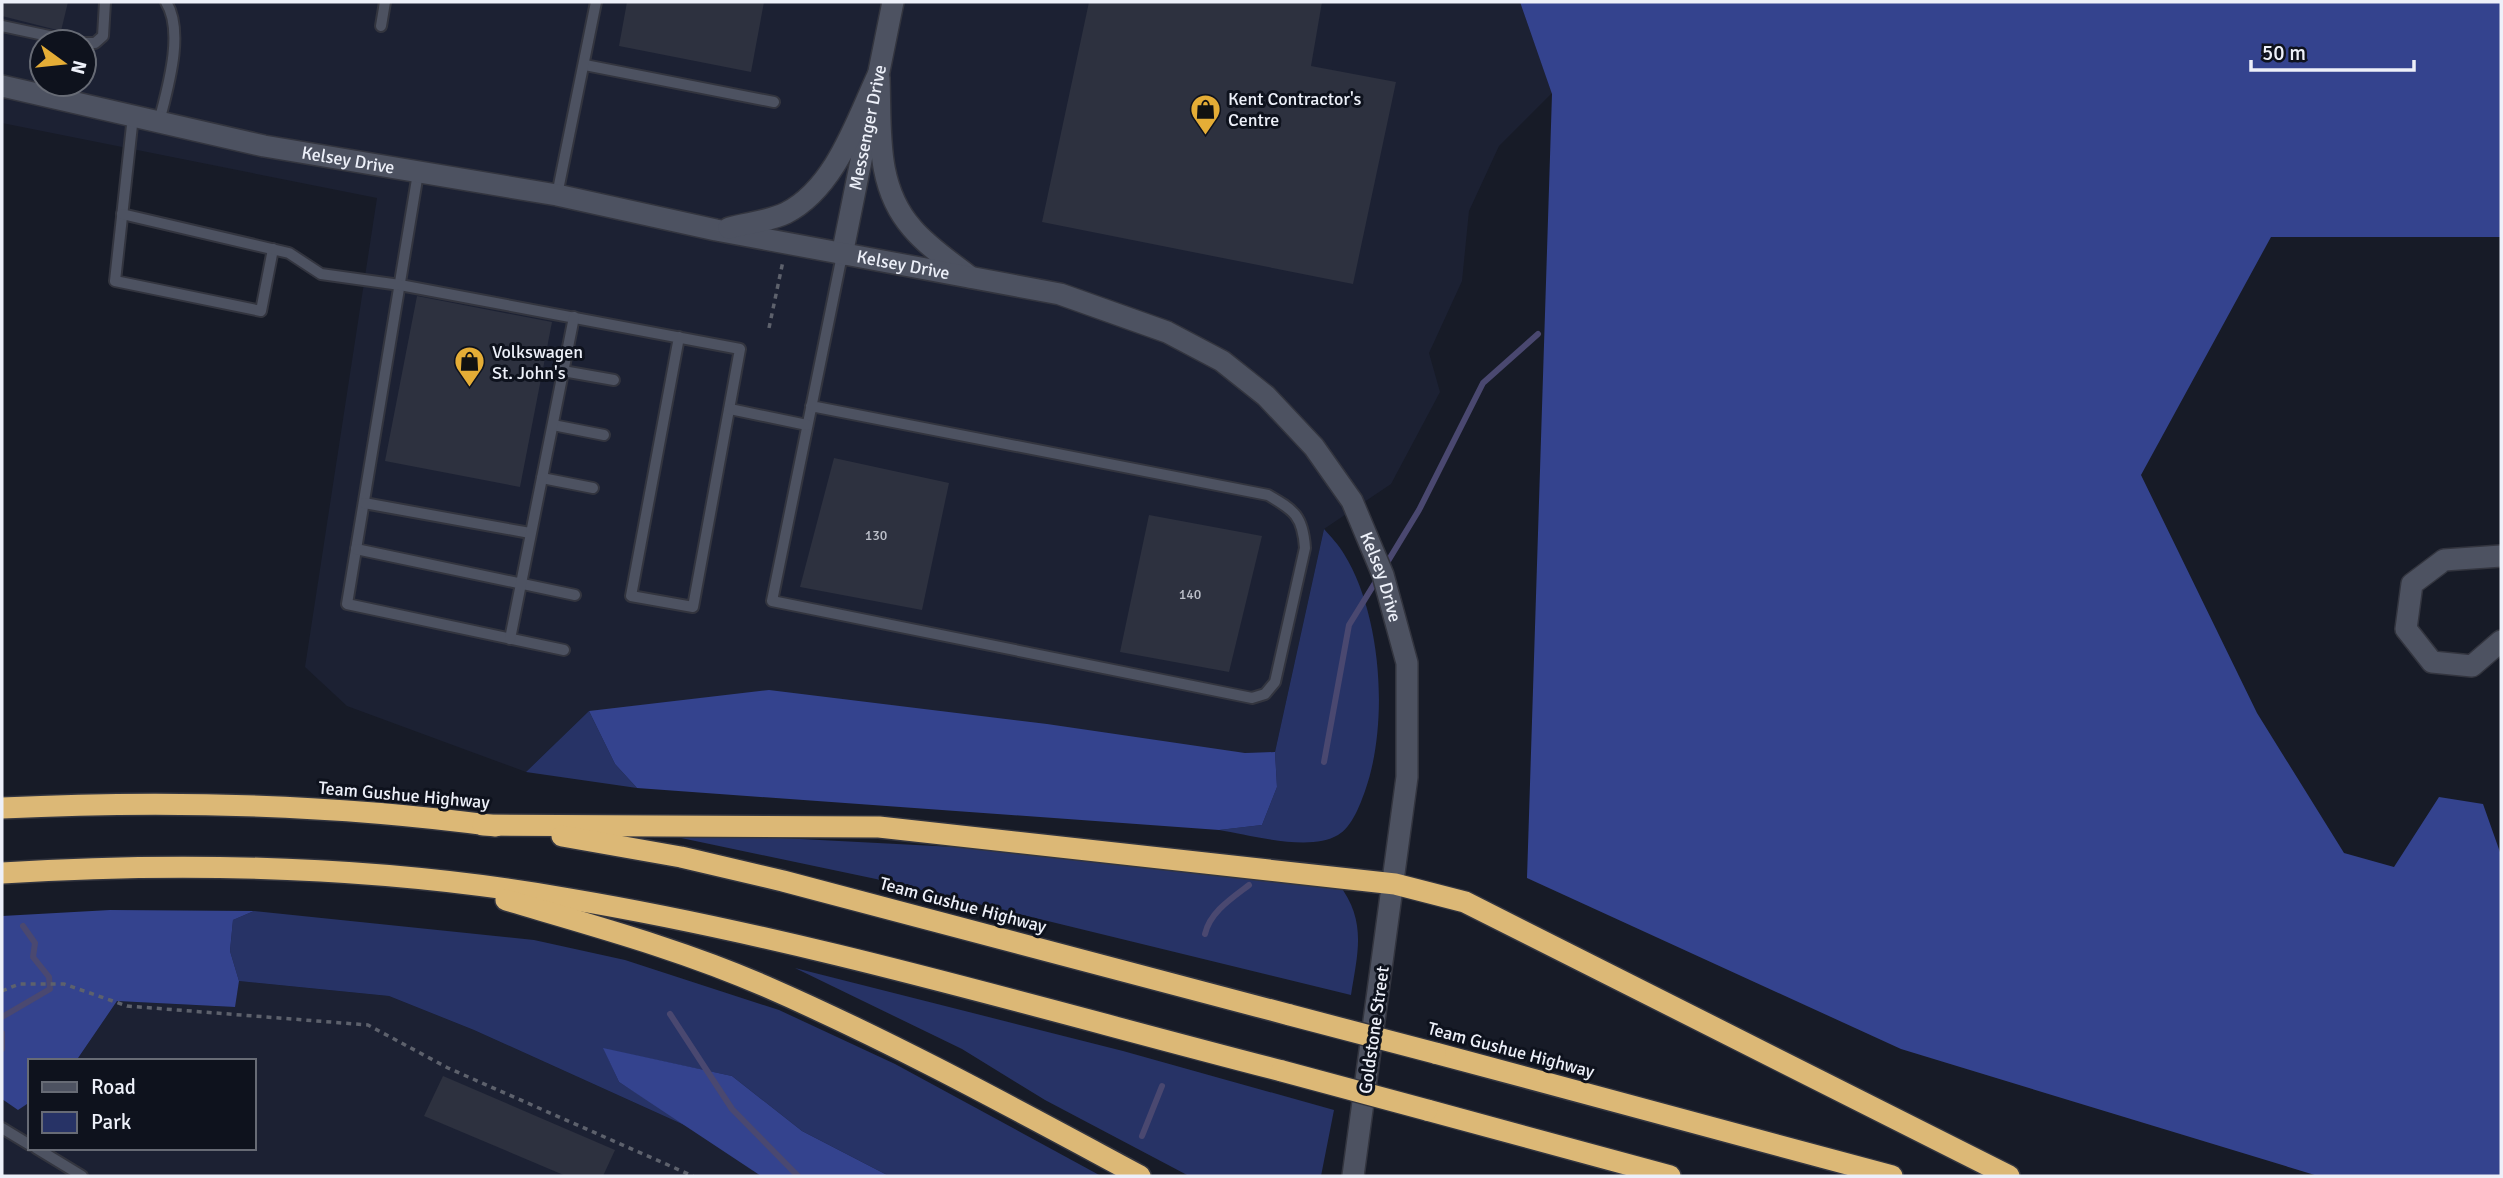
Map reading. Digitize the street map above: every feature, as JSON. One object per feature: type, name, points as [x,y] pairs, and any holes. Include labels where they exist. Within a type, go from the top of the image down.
[{"type":"highway","name":"Team Gushue Highway","points":[[2,808],[84,804],[202,804],[345,811],[483,825],[594,841],[783,881],[1892,1176]]},
{"type":"highway","points":[[483,825],[879,827],[1395,884],[1465,902],[2008,1176]]},
{"type":"highway","points":[[2,873],[95,867],[323,870],[437,880],[570,899],[858,962],[1670,1176]]},
{"type":"highway","points":[[437,880],[673,950],[765,986],[908,1052],[1140,1176]]},
{"type":"main road","name":"Messenger Drive","points":[[842,255],[893,2]]},
{"type":"main road","points":[[716,230],[783,215],[805,200],[837,160],[878,75]]},
{"type":"main road","points":[[878,75],[884,174],[890,194],[911,228],[972,278]]},
{"type":"main road","name":"Kelsey Drive","points":[[2,86],[264,146],[557,195],[716,230],[1060,295],[1167,332],[1222,361],[1266,396],[1314,447],[1353,501],[1383,575],[1407,663],[1407,777],[1395,884]]},
{"type":"main road","points":[[2501,556],[2444,560],[2412,584],[2406,629],[2432,662],[2472,666],[2501,641]]},
{"type":"main road","name":"Goldstone Street","points":[[1353,1176],[1395,884]]},
{"type":"lane","points":[[98,40],[103,36],[105,2]]},
{"type":"lane","points":[[159,122],[174,40],[166,2]]},
{"type":"lane","points":[[381,26],[385,2]]},
{"type":"lane","points":[[557,195],[596,2]]},
{"type":"lane","points":[[2,26],[28,32]]},
{"type":"lane","points":[[585,65],[774,102]]},
{"type":"lane","points":[[133,116],[115,281],[261,311],[273,249]]},
{"type":"lane","points":[[418,173],[348,604],[564,650]]},
{"type":"lane","points":[[122,214],[289,253],[321,274],[400,285],[573,317],[679,337],[740,349],[693,607],[631,596],[679,337]]},
{"type":"lane","points":[[811,406],[1268,495],[1293,510],[1304,528],[1305,548],[1275,682],[1265,694],[1252,698],[772,601],[807,425],[842,255]]},
{"type":"lane","points":[[510,639],[573,317]]},
{"type":"lane","points":[[563,371],[614,380]]},
{"type":"lane","points":[[730,409],[807,425]]},
{"type":"lane","points":[[553,425],[604,435]]},
{"type":"lane","points":[[542,478],[593,488]]},
{"type":"lane","points":[[364,503],[530,533]]},
{"type":"lane","points":[[356,549],[575,595]]},
{"type":"lane","points":[[2,1128],[28,1144]]},
{"type":"lane","points":[[39,1150],[82,1176]]},
{"type":"path","points":[[769,328],[787,242]]},
{"type":"path","points":[[2,991],[19,984],[64,984],[111,1003],[368,1026],[448,1068],[693,1176]]},
{"type":"shaded area","points":[[2,2],[1520,2],[1552,93],[1499,146],[1469,211],[1462,281],[1429,353],[1440,392],[1391,484],[1324,529],[1275,752],[1246,753],[589,711],[526,772],[347,706],[305,667],[377,198],[2,123]]},
{"type":"shaded area","points":[[1520,2],[2501,2],[2501,237],[2271,237],[2141,475],[2257,713],[2344,853],[2394,867],[2439,797],[2483,804],[2501,855],[2501,1176],[2318,1176],[1901,1049],[1527,878],[1552,94]]},
{"type":"shaded area","points":[[769,690],[1047,724],[1245,753],[1275,752],[1277,787],[1262,825],[1219,830],[637,788],[615,764],[589,711]]},
{"type":"shaded area","points":[[110,910],[254,911],[233,920],[230,951],[239,981],[235,1007],[117,1001],[77,1059],[28,1059],[28,1103],[18,1110],[2,1099],[2,916]]},
{"type":"shaded area","points":[[239,981],[389,996],[474,1030],[693,1129],[761,1176],[2,1176],[2,1099],[18,1109],[28,1103],[28,1150],[256,1150],[256,1059],[77,1059],[117,1001],[234,1007]]},
{"type":"shaded area","points":[[603,1048],[732,1076],[802,1131],[889,1176],[761,1176],[619,1082]]},
{"type":"green space","points":[[1324,529],[1342,551],[1357,579],[1374,638],[1379,703],[1373,764],[1365,791],[1347,827],[1326,840],[1280,841],[1219,830],[1262,825],[1277,787],[1275,752]]},
{"type":"green space","points":[[589,711],[615,764],[637,788],[526,772]]},
{"type":"green space","points":[[648,831],[974,848],[1338,883],[1347,897],[1357,924],[1358,950],[1351,995],[876,879]]},
{"type":"green space","points":[[254,911],[534,940],[625,960],[779,1010],[895,1064],[1101,1176],[889,1176],[802,1131],[732,1076],[604,1049],[619,1082],[693,1129],[474,1030],[389,996],[239,981],[230,951],[233,920]]},
{"type":"green space","points":[[795,968],[1123,1051],[1334,1110],[1321,1176],[1189,1176],[1045,1100],[962,1049]]},
{"type":"building","points":[[2,2],[68,2],[62,28],[49,28],[2,16]]},
{"type":"building","points":[[627,2],[764,2],[751,72],[619,46]]},
{"type":"building","points":[[1089,2],[1322,2],[1311,66],[1396,82],[1353,284],[1042,222]]},
{"type":"building","name":"Volkswagen St. John's","points":[[417,296],[552,322],[520,487],[385,461]]},
{"type":"building","points":[[834,458],[949,483],[922,610],[800,587]]},
{"type":"building","points":[[1149,515],[1262,536],[1229,672],[1120,652]]},
{"type":"building","points":[[443,1076],[615,1150],[603,1176],[566,1176],[424,1116]]},
{"type":"waterway","points":[[1385,566],[1419,510],[1483,383],[1538,334]]},
{"type":"waterway","points":[[1324,762],[1349,625],[1378,578]]},
{"type":"waterway","points":[[1205,934],[1217,912],[1249,885]]},
{"type":"waterway","points":[[2,1017],[50,989],[49,977],[33,957],[35,943],[23,926]]},
{"type":"waterway","points":[[670,1014],[732,1109],[798,1176]]},
{"type":"waterway","points":[[2,1033],[2,1049]]},
{"type":"waterway","points":[[1142,1136],[1162,1086]]},
{"type":"place","name":"Kent Contractor's Centre","points":[[1205,136]]},
{"type":"place","name":"Volkswagen St. John's","points":[[469,389]]}]
